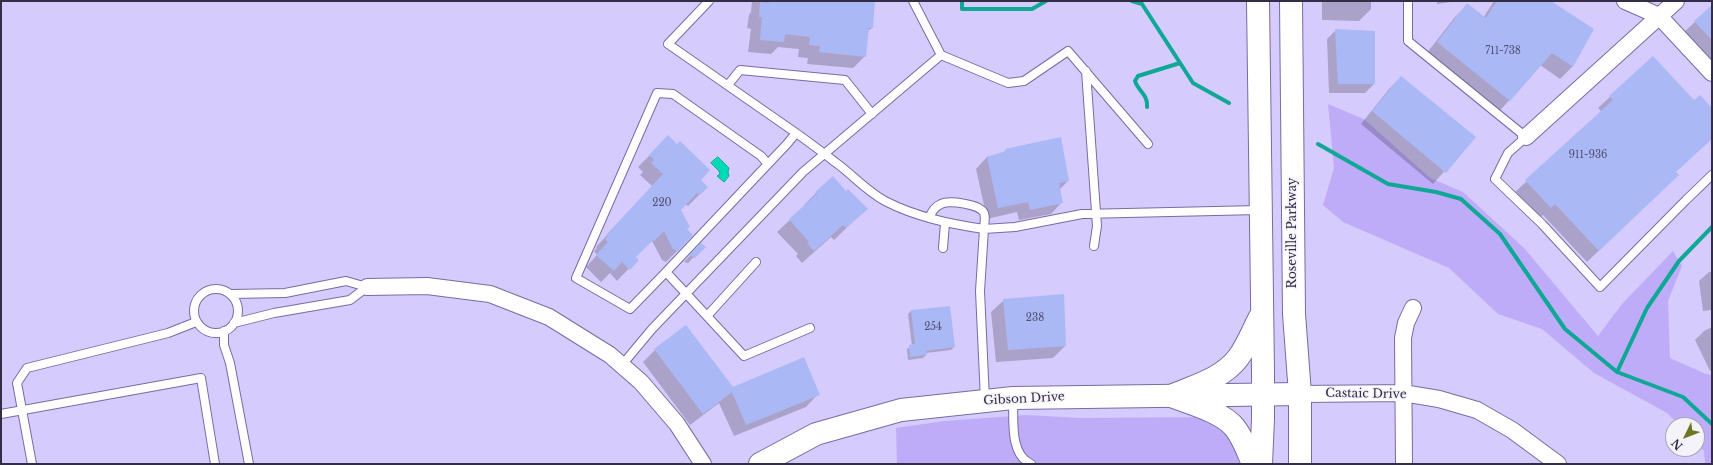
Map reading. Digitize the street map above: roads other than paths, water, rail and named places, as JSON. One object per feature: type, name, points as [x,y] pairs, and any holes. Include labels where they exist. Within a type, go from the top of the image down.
[{"type":"main road","points":[[1258,1],[1263,394],[1261,464]]},
{"type":"main road","name":"Roseville Parkway","points":[[1291,1],[1294,314],[1300,394],[1300,464]]},
{"type":"main road","points":[[1171,396],[1219,376],[1232,365],[1239,357],[1261,316]]},
{"type":"main road","name":"Gibson Drive","points":[[760,464],[816,434],[901,410],[1013,398],[1300,394]]},
{"type":"main road","points":[[1171,396],[1222,417],[1234,426],[1240,434],[1253,464]]},
{"type":"street","points":[[1625,1],[1659,16],[1712,73]]},
{"type":"street","points":[[1526,137],[1676,1]]},
{"type":"street","points":[[366,287],[427,286],[490,294],[549,317],[570,329],[622,365],[641,382],[665,409],[703,464]]},
{"type":"street","points":[[1404,464],[1403,338],[1406,323],[1413,308]]},
{"type":"street","name":"Castaic Drive","points":[[1300,394],[1403,393],[1439,399],[1477,410],[1512,430],[1558,464]]},
{"type":"lane","points":[[709,1],[668,44],[796,133],[836,162],[859,183],[885,201],[914,214],[945,223],[984,229],[1015,227],[1082,214],[1260,210]]},
{"type":"lane","points":[[913,1],[941,56],[1008,83],[1024,81],[1068,51],[1148,144]]},
{"type":"lane","points":[[1408,1],[1408,41],[1526,137],[1508,153],[1495,179],[1542,224],[1600,287],[1712,175]]},
{"type":"lane","points":[[622,365],[652,329],[688,294],[774,201],[824,154],[941,56]]},
{"type":"lane","points":[[728,85],[740,70],[845,80],[872,114]]},
{"type":"lane","points":[[1086,71],[1097,226],[1094,246]]},
{"type":"lane","points":[[768,164],[761,156],[672,94],[657,93],[576,278],[630,309],[666,272],[787,144],[796,133]]},
{"type":"lane","points":[[929,218],[939,204],[947,202],[974,205],[985,214],[980,291],[985,400]]},
{"type":"lane","points":[[943,248],[945,223]]},
{"type":"lane","points":[[708,316],[756,262]]},
{"type":"lane","points":[[666,272],[744,356],[810,328]]},
{"type":"lane","points":[[346,281],[366,287],[350,300],[274,313],[234,324],[224,331],[211,332],[205,330],[196,322],[194,310],[195,303],[207,290],[219,289],[230,294],[285,293],[346,281]]},
{"type":"lane","points":[[230,294],[235,300],[238,312],[234,324]]},
{"type":"lane","points":[[32,464],[17,383],[27,368],[168,333],[196,322]]},
{"type":"lane","points":[[224,331],[224,345],[230,363],[250,464]]},
{"type":"lane","points":[[1,414],[201,378],[216,464]]},
{"type":"lane","points":[[1013,398],[1015,444],[1024,461],[1031,464]]},
{"type":"waterway","points":[[962,1],[962,9],[1032,9],[1046,1]]},
{"type":"waterway","points":[[1132,1],[1142,4],[1193,83],[1229,103]]},
{"type":"waterway","points":[[1147,107],[1146,99],[1135,81],[1138,76],[1180,63]]},
{"type":"waterway","points":[[1318,144],[1388,184],[1436,192],[1461,199],[1500,234],[1565,329],[1617,372],[1683,397],[1712,424]]},
{"type":"waterway","points":[[1617,372],[1647,308],[1679,261],[1712,227]]}]
